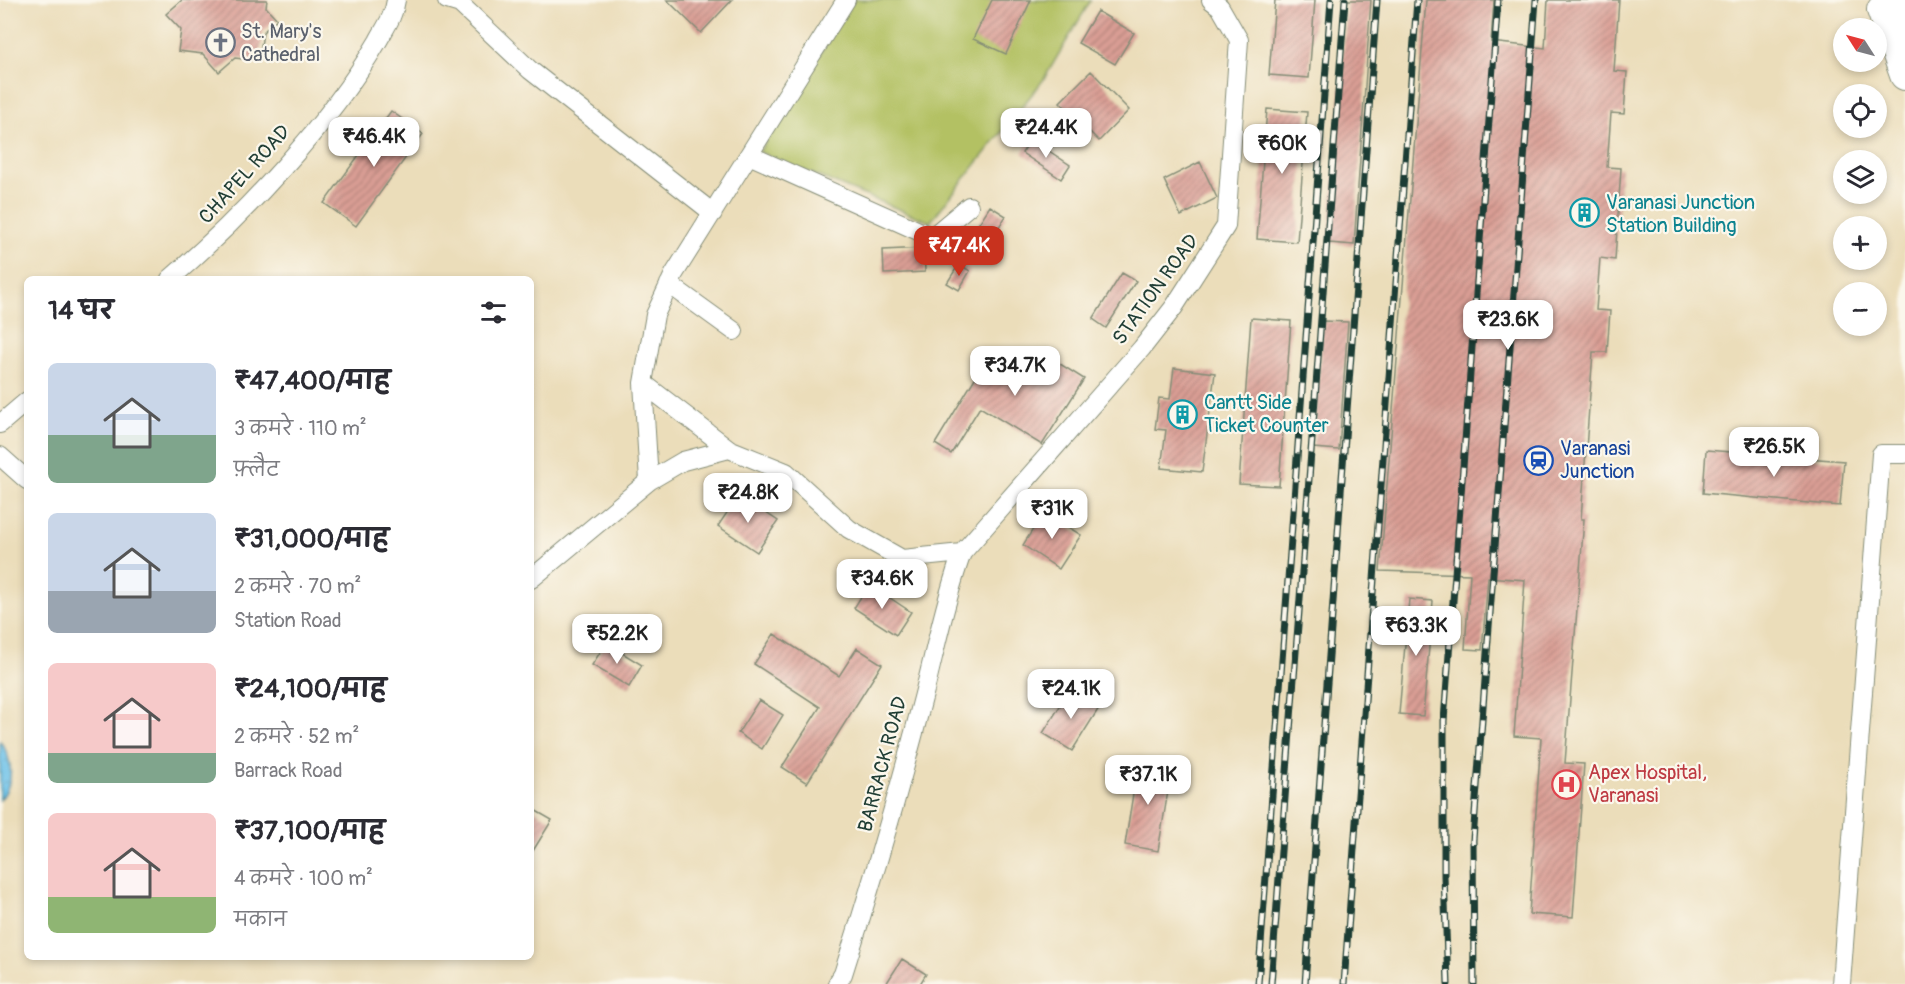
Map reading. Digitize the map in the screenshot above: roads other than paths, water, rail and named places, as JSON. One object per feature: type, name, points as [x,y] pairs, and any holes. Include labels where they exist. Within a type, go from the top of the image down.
[{"type":"highway","points":[[1893,0],[1905,36]]},
{"type":"main road","points":[[1878,0],[1905,75]]},
{"type":"street","name":"CHAPEL ROAD","points":[[174,276],[216,240],[322,122],[364,64],[395,11],[396,0]]},
{"type":"street","points":[[447,0],[460,4],[531,70],[713,213]]},
{"type":"street","points":[[649,481],[643,383],[655,315],[669,284],[846,0]]},
{"type":"street","name":"STATION ROAD","points":[[962,554],[1142,348],[1174,307],[1227,226],[1239,40],[1220,7],[1211,0]]},
{"type":"street","points":[[749,155],[932,237],[969,206]]},
{"type":"street","points":[[669,284],[734,331]]},
{"type":"street","points":[[643,383],[729,448],[786,472],[849,529],[902,560],[962,554]]},
{"type":"street","points":[[0,424],[24,404]]},
{"type":"street","points":[[534,577],[649,481],[682,461],[729,448]]},
{"type":"street","points":[[1841,984],[1881,454],[1905,454]]},
{"type":"street","points":[[0,456],[24,477]]},
{"type":"street","name":"BARRACK ROAD","points":[[837,984],[843,974],[869,893],[924,693],[947,596],[962,554]]},
{"type":"water","points":[[0,741],[8,755],[10,778],[0,800]]},
{"type":"railway","points":[[1258,984],[1331,0]]},
{"type":"railway","points":[[1271,984],[1345,0]]},
{"type":"railway","points":[[1305,984],[1377,0]]},
{"type":"railway","points":[[1344,984],[1417,0]]},
{"type":"railway","points":[[1448,984],[1444,876],[1444,721],[1498,0]]},
{"type":"railway","points":[[1474,984],[1473,840],[1536,0]]},
{"type":"place","name":"St. Mary's Cathedral","points":[[220,42]]},
{"type":"place","name":"Varanasi Junction Station Building","points":[[1585,213]]},
{"type":"place","name":"Cantt Side Ticket Counter","points":[[1183,414]]},
{"type":"place","name":"Varanasi Junction","points":[[1539,460]]},
{"type":"place","name":"Apex Hospital, Varanasi","points":[[1567,784]]}]
